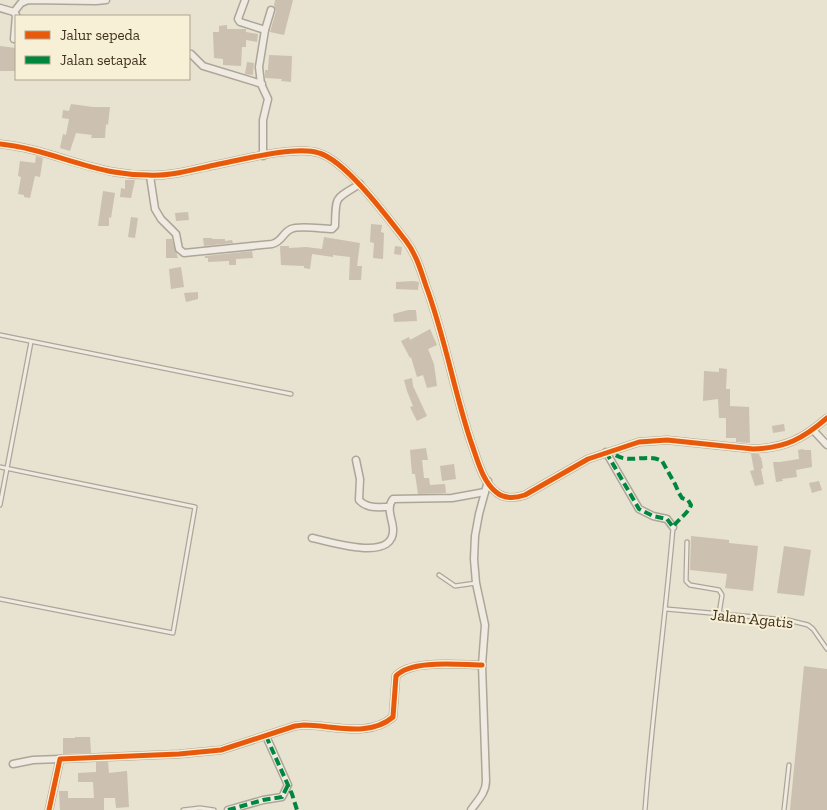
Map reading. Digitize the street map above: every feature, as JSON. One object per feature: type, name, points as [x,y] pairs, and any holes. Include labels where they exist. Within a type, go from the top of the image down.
[{"type":"street","points":[[14,12],[22,3],[28,0],[96,2],[106,0]]},
{"type":"street","points":[[245,0],[238,19],[240,22],[264,30]]},
{"type":"street","points":[[0,8],[14,12]]},
{"type":"street","points":[[263,156],[263,120],[268,99],[262,84],[259,66],[264,30],[270,10]]},
{"type":"street","points":[[14,39],[15,28]]},
{"type":"street","points":[[191,54],[203,66],[262,84]]},
{"type":"street","points":[[0,144],[42,151],[114,172],[150,176],[263,156],[308,151],[320,153],[330,158],[360,184],[408,243],[414,254],[438,321],[466,427],[478,462],[488,481],[496,492],[502,496],[518,497],[542,486],[574,465],[625,446],[653,440],[766,449],[789,444],[800,439],[827,418]]},
{"type":"street","points":[[150,176],[155,209],[161,220],[176,234],[179,249],[184,253],[272,244],[279,242],[288,231],[296,227],[332,229],[335,226],[338,197],[360,184]]},
{"type":"street","points":[[813,430],[827,445]]},
{"type":"street","points":[[606,452],[637,506],[643,512],[667,519],[673,527]]},
{"type":"street","points":[[356,460],[360,479],[359,500],[363,505],[371,507],[389,507]]},
{"type":"street","points":[[471,810],[486,788],[482,665],[485,625],[476,583],[474,559],[475,536],[488,481]]},
{"type":"street","points":[[312,538],[368,549],[378,548],[392,538],[393,529],[389,507],[391,500],[396,498],[452,498],[484,492]]},
{"type":"street","points":[[13,764],[33,760],[115,758],[211,751],[230,748],[304,725],[362,729],[382,725],[393,717],[396,676],[399,673],[422,666],[482,665]]},
{"type":"street","points":[[228,810],[263,800],[282,797],[288,784],[266,736]]},
{"type":"street","points":[[49,810],[60,759]]},
{"type":"lane","points":[[0,335],[290,394]]},
{"type":"lane","points":[[0,505],[31,342]]},
{"type":"lane","points":[[0,467],[195,507],[173,633],[0,599]]},
{"type":"lane","points":[[646,810],[650,743],[666,609],[673,527]]},
{"type":"lane","points":[[688,542],[686,580],[690,585],[719,590],[721,592],[719,614]]},
{"type":"lane","points":[[439,575],[455,586],[476,583]]},
{"type":"lane","name":"Jalan Agatis","points":[[666,609],[788,620],[813,628],[827,648]]},
{"type":"lane","points":[[784,810],[789,764]]},
{"type":"lane","points":[[183,810],[200,808],[214,810]]},
{"type":"building","points":[[275,0],[293,0],[284,35],[270,32],[276,11],[274,6]]},
{"type":"building","points":[[227,25],[227,29],[246,29],[246,32],[258,34],[257,42],[246,40],[246,47],[242,47],[241,66],[223,65],[223,59],[214,58],[213,32],[219,32],[219,26]]},
{"type":"building","points":[[0,46],[15,48],[15,71],[0,71]]},
{"type":"building","points":[[269,55],[292,56],[291,82],[281,81],[282,79],[265,78],[265,70],[268,70]]},
{"type":"building","points":[[247,62],[254,63],[253,75],[245,74]]},
{"type":"building","points":[[71,104],[110,107],[105,138],[91,138],[92,135],[76,133],[70,151],[60,148],[63,134],[66,135],[69,119],[62,118],[63,110],[69,111]]},
{"type":"building","points":[[36,156],[43,158],[40,177],[35,176],[30,198],[24,197],[24,195],[18,194],[21,177],[18,176],[20,161],[35,163]]},
{"type":"building","points":[[125,180],[135,180],[131,198],[120,197],[121,188],[125,189]]},
{"type":"building","points":[[103,191],[115,193],[111,218],[109,217],[109,226],[98,226]]},
{"type":"building","points":[[188,212],[189,220],[176,221],[175,213]]},
{"type":"building","points":[[131,217],[138,218],[135,238],[128,237]]},
{"type":"building","points":[[371,224],[382,225],[381,232],[384,233],[383,259],[373,258],[374,243],[370,242]]},
{"type":"building","points":[[324,237],[360,243],[357,266],[362,266],[361,280],[349,280],[350,257],[312,254],[310,269],[304,268],[304,266],[281,265],[280,246],[322,249]]},
{"type":"building","points":[[203,238],[232,240],[233,243],[204,246]]},
{"type":"building","points":[[166,239],[172,239],[178,258],[166,258]]},
{"type":"building","points":[[395,246],[402,247],[401,255],[394,254]]},
{"type":"building","points":[[252,251],[253,258],[236,259],[236,265],[229,265],[229,261],[208,262],[208,258],[205,258],[205,256]]},
{"type":"building","points":[[181,267],[184,287],[171,289],[169,269]]},
{"type":"building","points":[[396,282],[419,282],[418,290],[396,289]]},
{"type":"building","points":[[198,292],[198,299],[186,302],[184,293]]},
{"type":"building","points":[[416,310],[417,321],[394,322],[393,314]]},
{"type":"building","points":[[430,329],[437,345],[428,349],[434,364],[437,386],[427,388],[423,375],[417,377],[411,357],[401,341],[409,337],[410,340]]},
{"type":"building","points":[[719,368],[727,369],[726,389],[730,389],[730,406],[749,407],[750,443],[736,442],[736,438],[726,438],[726,418],[719,418],[718,399],[703,401],[704,371],[719,372]]},
{"type":"building","points":[[412,378],[413,386],[427,416],[417,421],[410,407],[413,406],[404,380]]},
{"type":"building","points":[[784,424],[785,431],[773,433],[772,426]]},
{"type":"building","points":[[426,448],[428,460],[422,460],[424,478],[429,478],[430,485],[445,484],[446,493],[418,494],[415,474],[412,474],[410,450]]},
{"type":"building","points":[[798,450],[811,450],[812,467],[796,470],[797,477],[782,479],[783,481],[776,482],[773,462],[799,459]]},
{"type":"building","points":[[751,454],[759,454],[761,457],[764,484],[755,486],[750,471],[754,470]]},
{"type":"building","points":[[454,464],[456,479],[442,481],[440,466]]},
{"type":"building","points":[[819,481],[822,490],[812,493],[809,483]]},
{"type":"building","points":[[691,536],[729,540],[729,543],[758,546],[753,591],[725,588],[727,574],[690,570]]},
{"type":"building","points":[[784,546],[811,550],[804,596],[777,593]]},
{"type":"building","points":[[804,666],[827,669],[827,810],[790,810]]},
{"type":"building","points":[[90,737],[91,753],[63,754],[63,738]]},
{"type":"building","points":[[96,762],[108,762],[109,773],[127,771],[129,807],[116,808],[115,798],[104,798],[104,810],[60,810],[59,791],[68,791],[68,798],[94,798],[93,782],[78,782],[78,773],[96,772]]},
{"type":"marked path","points":[[606,452],[639,509],[653,516],[667,519],[673,527],[691,505],[688,500],[682,498],[662,461],[649,458],[623,458],[616,456],[610,451]]},
{"type":"marked path","points":[[266,736],[292,794],[297,810]]},
{"type":"marked path","points":[[228,810],[263,800],[282,797],[288,785]]},
{"type":"cycle path","points":[[0,144],[29,149],[118,173],[140,175],[173,174],[282,152],[309,151],[330,158],[366,191],[413,251],[433,305],[465,423],[478,462],[487,482],[496,492],[506,497],[525,495],[588,459],[639,442],[667,440],[753,449],[775,447],[793,441],[810,432],[827,418]]},
{"type":"cycle path","points":[[49,810],[60,759],[179,754],[221,750],[295,726],[304,725],[350,729],[373,727],[393,717],[396,676],[403,671],[413,667],[437,664],[482,665]]}]
